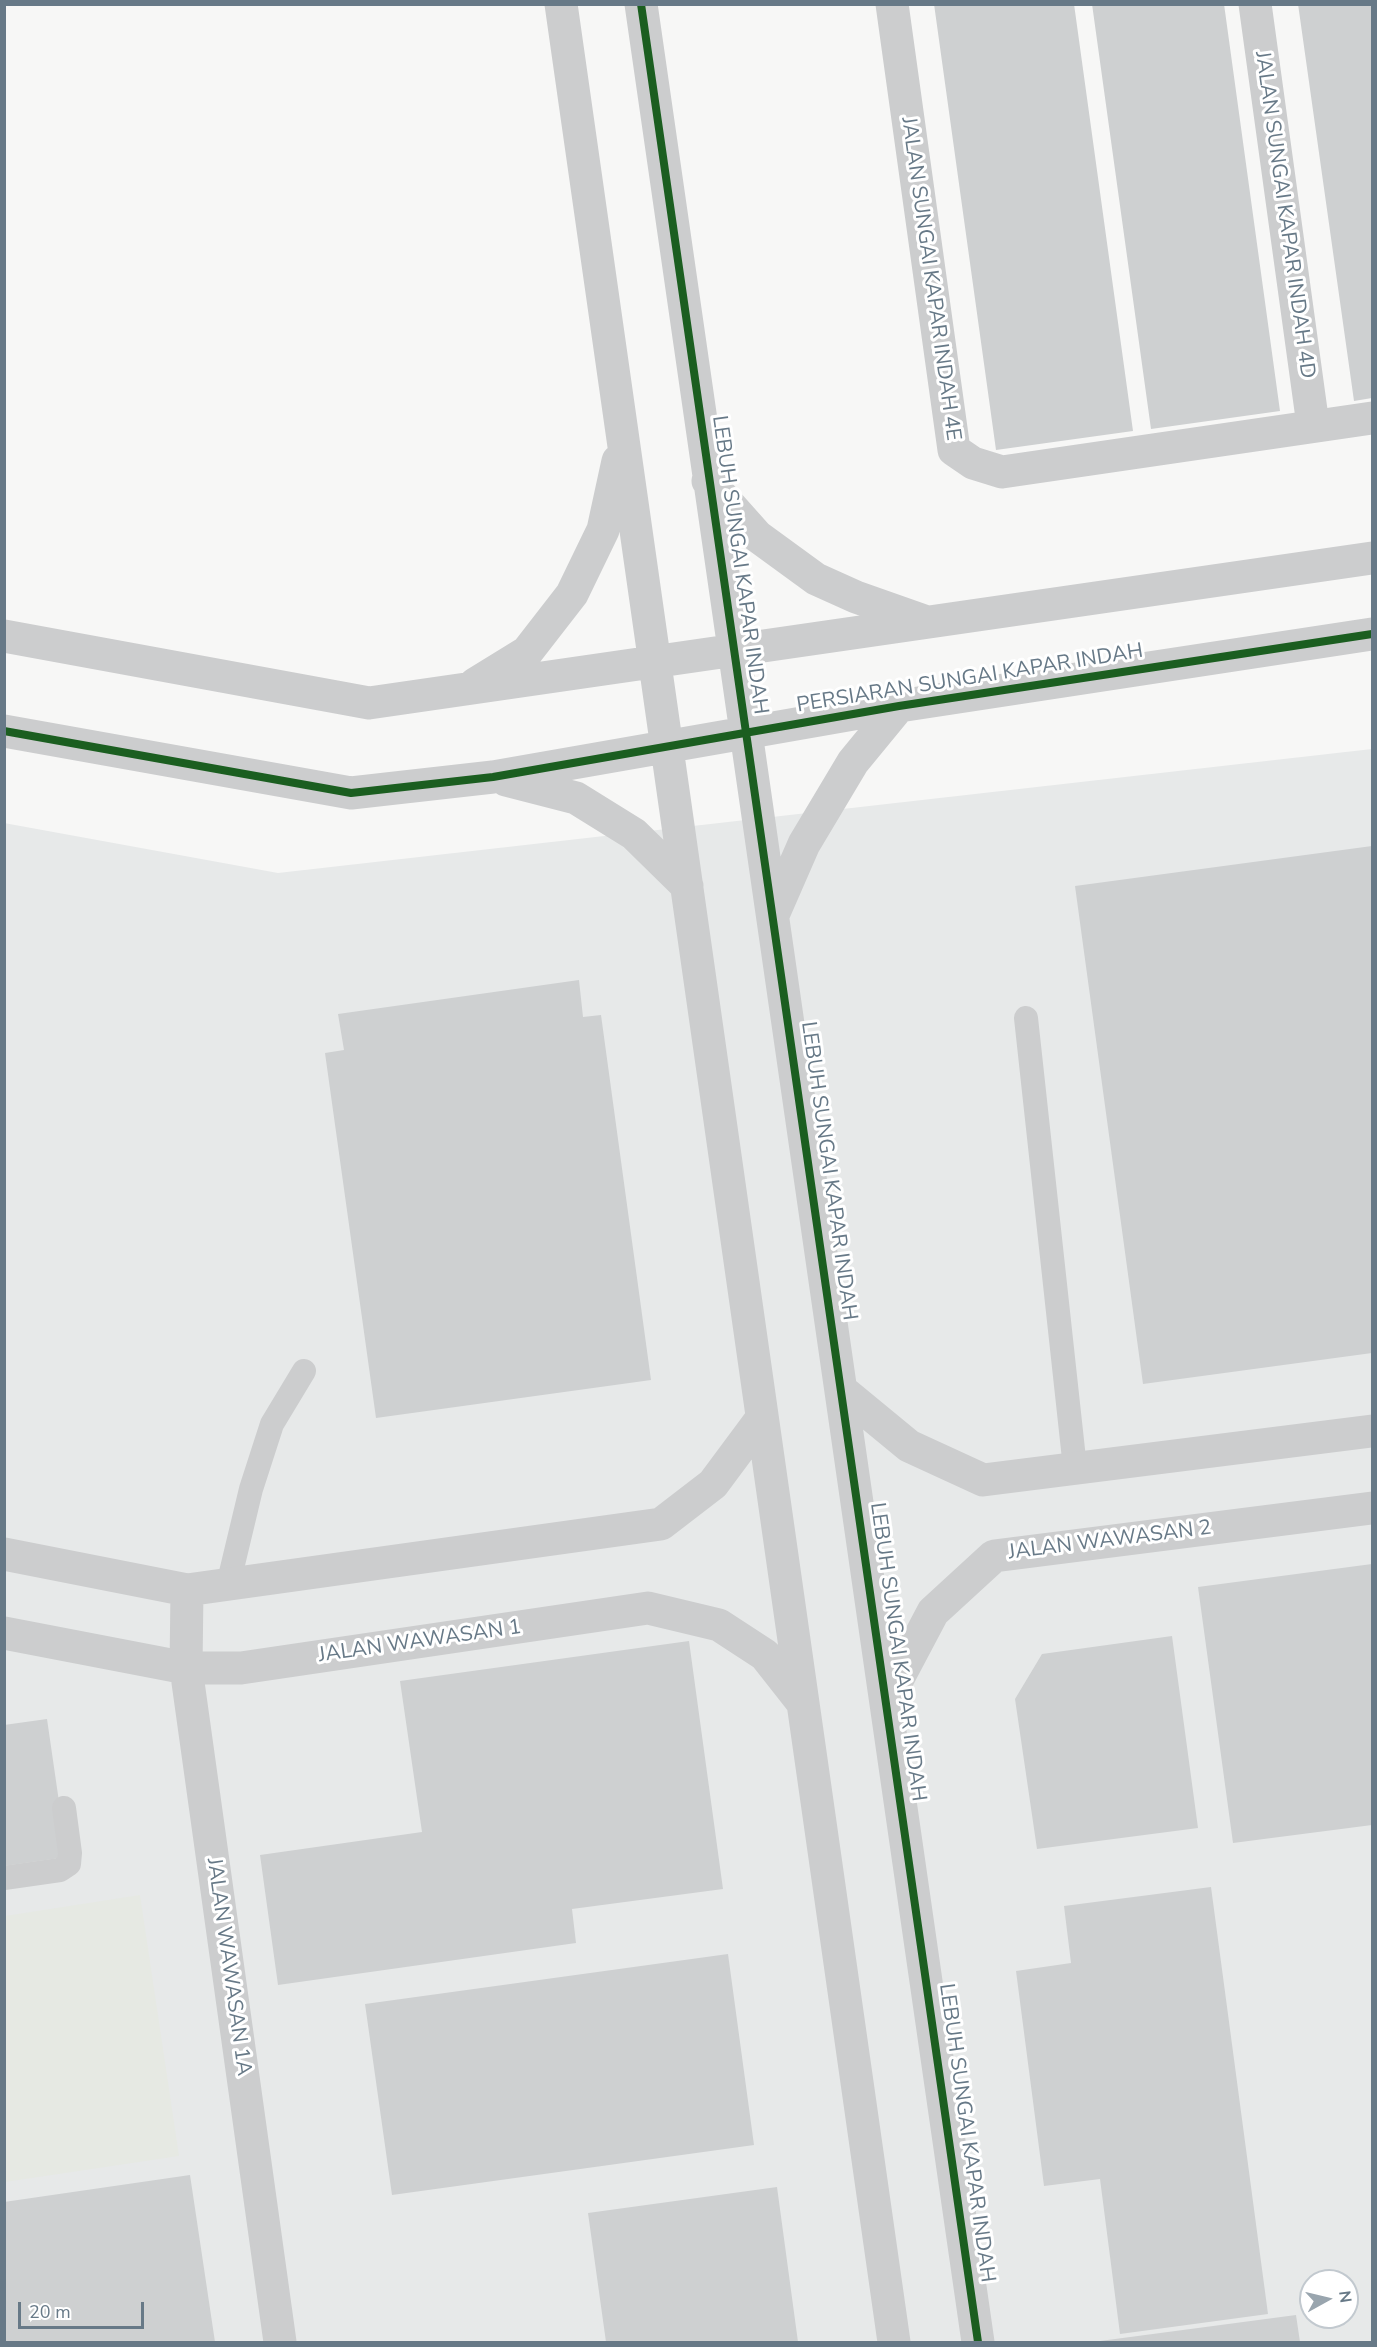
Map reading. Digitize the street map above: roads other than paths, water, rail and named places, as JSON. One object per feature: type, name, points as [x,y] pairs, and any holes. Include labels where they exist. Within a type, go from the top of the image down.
[{"type":"street","points":[[561,4],[894,2343]]},
{"type":"street","name":"LEBUH SUNGAI KAPAR INDAH","points":[[641,4],[978,2343]]},
{"type":"street","name":"JALAN SUNGAI KAPAR INDAH 4E","points":[[892,4],[954,450],[973,463],[1002,472],[1372,418]]},
{"type":"street","name":"JALAN SUNGAI KAPAR INDAH 4D","points":[[1255,4],[1313,426]]},
{"type":"street","points":[[464,691],[527,652],[572,594],[603,530],[623,438]]},
{"type":"street","points":[[708,481],[757,536],[816,579],[856,597],[930,623]]},
{"type":"street","points":[[4,636],[369,703],[1372,558]]},
{"type":"street","name":"PERSIARAN SUNGAI KAPAR INDAH","points":[[4,731],[351,793],[493,777],[899,706],[1372,634]]},
{"type":"street","points":[[773,915],[804,844],[853,762],[899,706]]},
{"type":"street","points":[[493,777],[576,798],[634,834],[687,886]]},
{"type":"street","points":[[841,1390],[909,1446],[983,1480],[1372,1431]]},
{"type":"street","points":[[4,1554],[187,1590],[661,1524],[713,1484],[762,1418]]},
{"type":"street","name":"JALAN WAWASAN 2","points":[[886,1701],[933,1612],[994,1556],[1372,1508]]},
{"type":"street","name":"JALAN WAWASAN 1A","points":[[187,1590],[186,1668],[280,2343]]},
{"type":"street","name":"JALAN WAWASAN 1","points":[[4,1633],[186,1668],[241,1668],[648,1608],[719,1625],[765,1655],[803,1704]]},
{"type":"lane","points":[[1026,1018],[1075,1468]]},
{"type":"lane","points":[[228,1585],[251,1489],[272,1424],[304,1371]]},
{"type":"lane","points":[[4,1878],[60,1870],[69,1864],[70,1853],[64,1808]]}]
